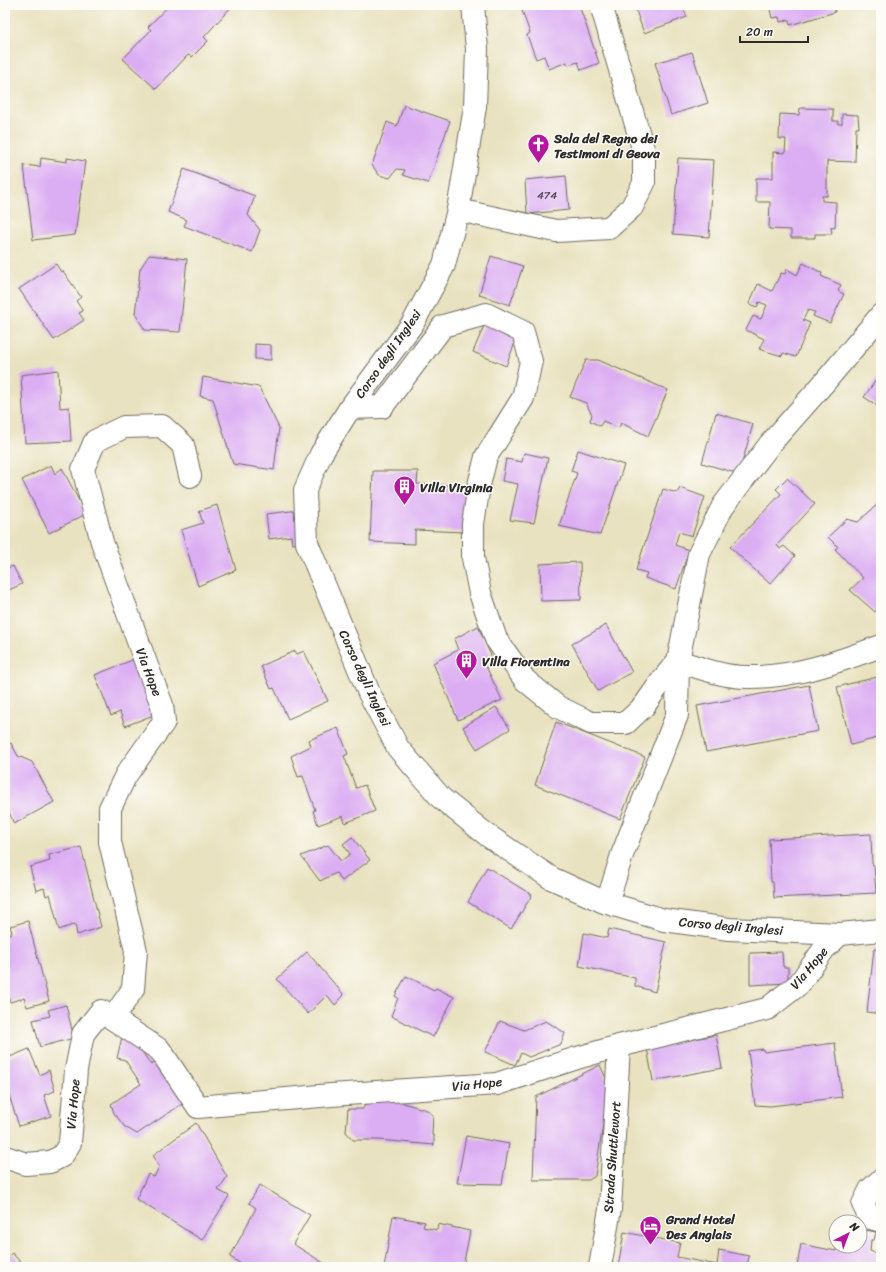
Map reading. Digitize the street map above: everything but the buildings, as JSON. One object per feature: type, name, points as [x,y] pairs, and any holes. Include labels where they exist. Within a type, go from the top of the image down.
[{"type":"street","name":"Corso degli Inglesi","points":[[473,5],[477,49],[475,108],[458,210],[444,265],[413,323],[350,408],[321,454],[304,490],[307,543],[369,692],[398,748],[441,798],[487,835],[551,878],[607,903],[664,920],[729,929],[840,934],[881,930]]},
{"type":"street","points":[[458,210],[556,231],[609,228],[632,207],[644,183],[644,152],[601,5]]},
{"type":"street","points":[[350,408],[382,407],[443,326],[486,314],[523,332],[531,361],[523,398],[486,457],[473,524],[473,558],[480,593],[496,639],[525,680],[558,707],[590,724],[626,723],[644,706],[663,678],[678,661]]},
{"type":"street","points":[[607,903],[622,856],[677,715],[678,661],[699,554],[723,506],[770,444],[824,383],[881,314]]},
{"type":"street","name":"Via Hope","points":[[113,1018],[133,989],[136,951],[110,842],[110,808],[126,775],[164,722],[162,705],[146,666],[102,542],[83,469],[95,441],[124,427],[162,426],[183,445],[190,476]]},
{"type":"street","points":[[678,661],[716,672],[746,678],[782,676],[840,661],[881,646]]},
{"type":"street","name":"Via Hope","points":[[5,1157],[26,1164],[50,1162],[62,1156],[70,1143],[76,1070],[83,1034],[101,1011],[160,1050],[198,1108],[331,1095],[497,1084],[619,1046],[767,1009],[799,984],[824,949],[840,934]]},
{"type":"street","name":"Strada Shuttlewort","points":[[600,1267],[610,1209],[619,1046]]},
{"type":"street","points":[[881,1180],[870,1190],[863,1204],[870,1218],[881,1221]]},
{"type":"place","name":"Sala del Regno dei Testimoni di Geova","points":[[539,164]]},
{"type":"place","name":"Villa Virginia","points":[[404,506]]},
{"type":"place","name":"Villa Fiorentina","points":[[467,680]]},
{"type":"place","name":"Grand Hotel Des Anglais","points":[[650,1246]]}]
